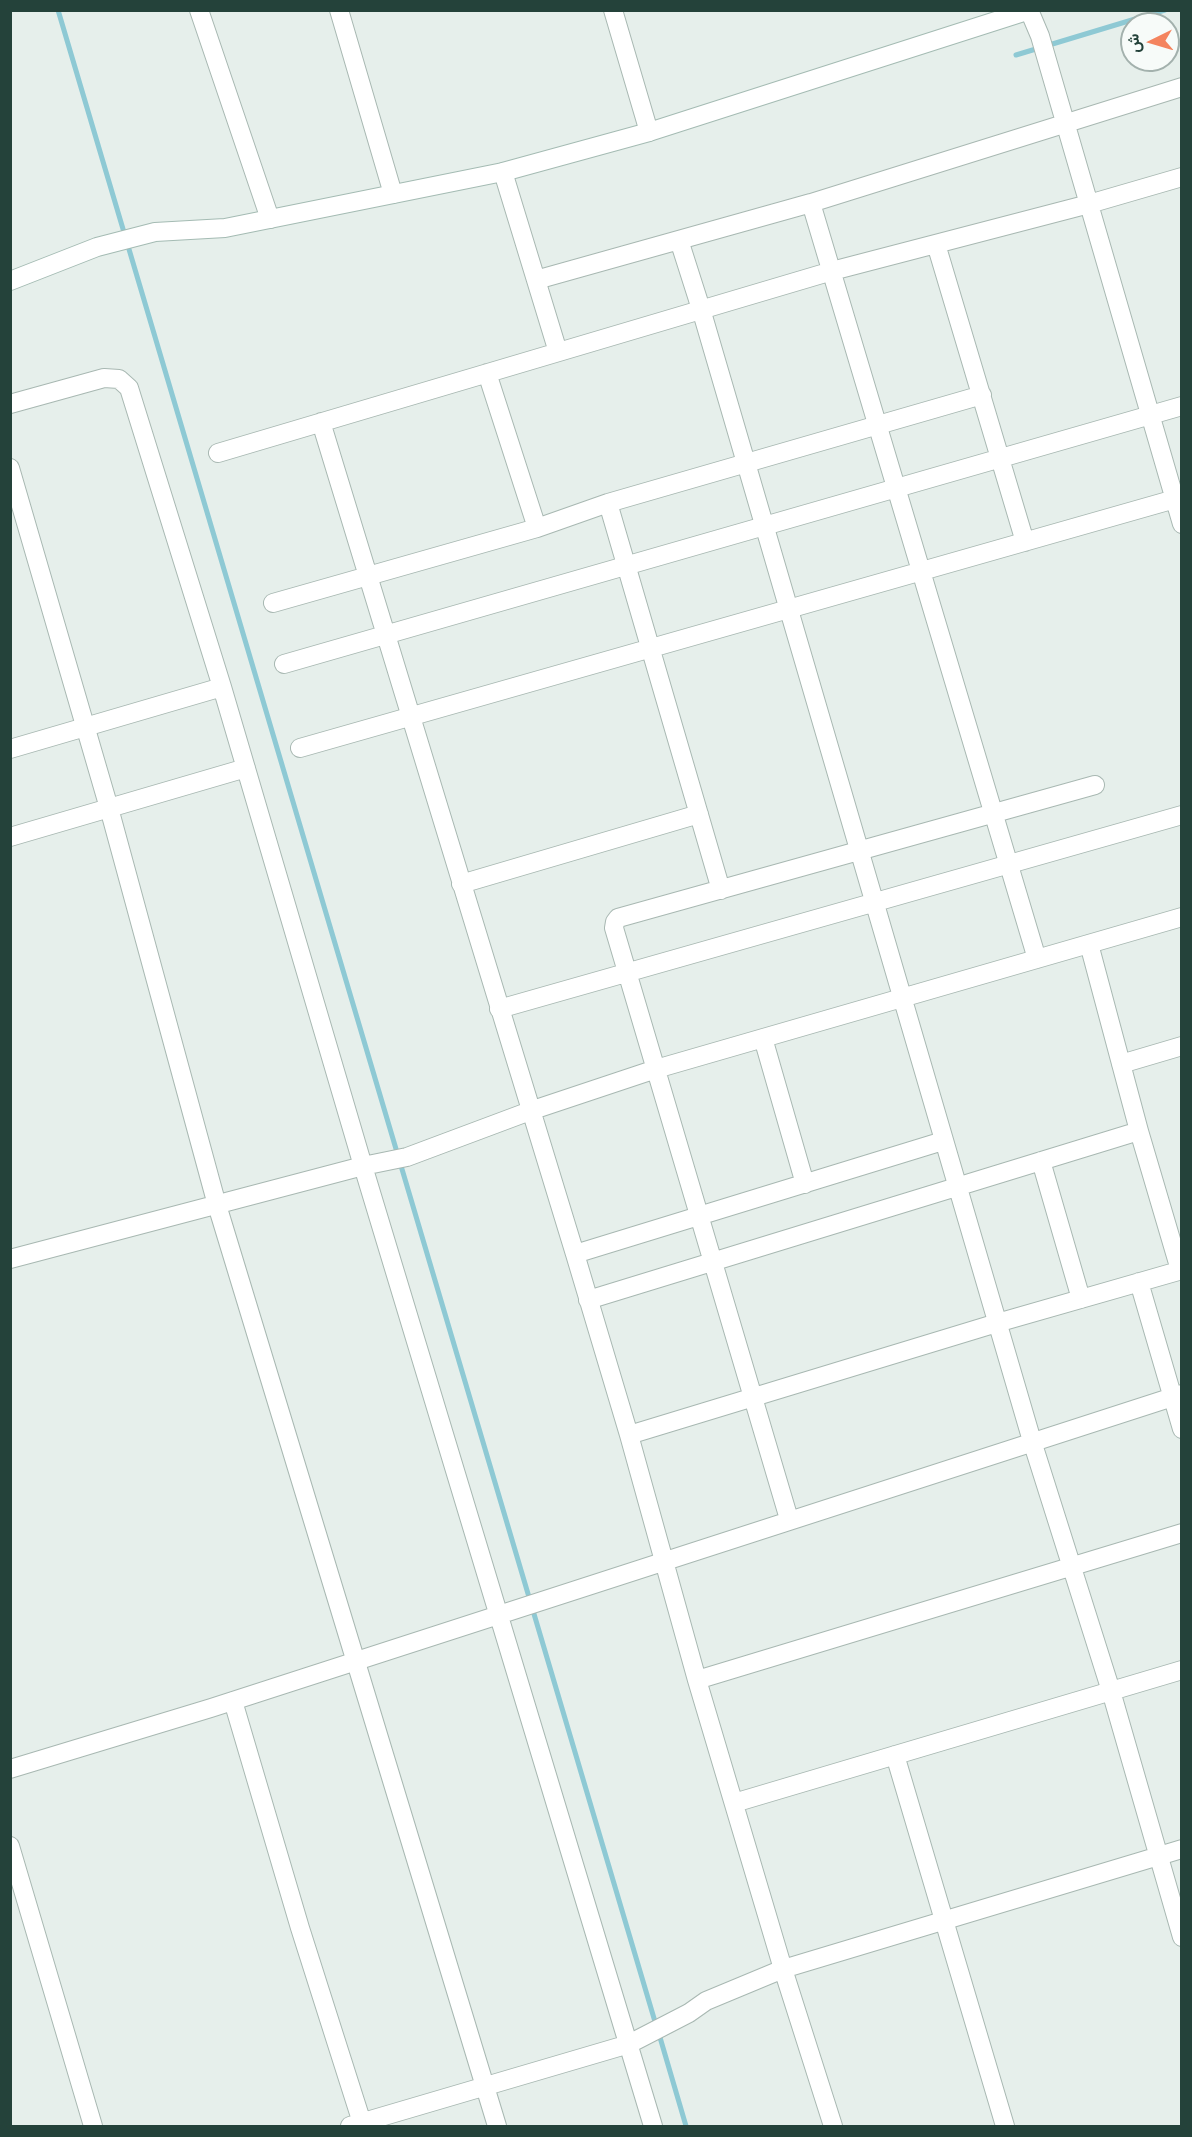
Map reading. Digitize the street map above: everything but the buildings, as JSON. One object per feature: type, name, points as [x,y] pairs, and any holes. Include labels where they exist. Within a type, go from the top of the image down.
[{"type":"street","points":[[199,10],[270,219]]},
{"type":"street","points":[[339,10],[393,194]]},
{"type":"street","points":[[613,10],[649,132]]},
{"type":"street","points":[[10,281],[97,247],[155,232],[225,228],[503,172],[649,132],[1030,11],[1040,36],[1150,415],[1178,498],[1182,524]]},
{"type":"street","points":[[536,280],[811,203],[1182,87]]},
{"type":"street","points":[[503,172],[558,352]]},
{"type":"street","points":[[218,453],[832,271],[1089,204],[1182,177]]},
{"type":"street","points":[[811,203],[1036,959]]},
{"type":"street","points":[[679,240],[789,609],[943,1141],[1032,1441],[1111,1691],[1182,1937]]},
{"type":"street","points":[[936,244],[1024,542]]},
{"type":"street","points":[[487,373],[537,528]]},
{"type":"street","points":[[10,404],[104,378],[119,379],[129,388],[222,687],[363,1166],[653,2127]]},
{"type":"street","points":[[273,603],[537,528],[608,503],[982,396]]},
{"type":"street","points":[[284,664],[1182,406]]},
{"type":"street","points":[[321,422],[575,1254],[629,1435],[697,1680],[832,2127]]},
{"type":"street","points":[[10,468],[109,808],[217,1205],[497,2127]]},
{"type":"street","points":[[300,748],[1178,498]]},
{"type":"street","points":[[608,503],[721,890]]},
{"type":"street","points":[[10,749],[222,687]]},
{"type":"street","points":[[10,837],[246,768]]},
{"type":"street","points":[[789,1519],[614,928],[618,918],[1095,785]]},
{"type":"street","points":[[461,884],[699,814]]},
{"type":"street","points":[[499,1009],[1182,815]]},
{"type":"street","points":[[10,1259],[363,1166],[407,1157],[530,1111],[656,1069],[1182,917]]},
{"type":"street","points":[[629,1435],[1181,1270],[1139,1131],[1089,944]]},
{"type":"street","points":[[763,1038],[805,1184]]},
{"type":"street","points":[[1121,1064],[1182,1046]]},
{"type":"street","points":[[588,1300],[1139,1131]]},
{"type":"street","points":[[575,1254],[943,1141]]},
{"type":"street","points":[[1041,1161],[1081,1299]]},
{"type":"street","points":[[1139,1282],[1177,1395],[1182,1429]]},
{"type":"street","points":[[10,1769],[233,1701],[1177,1395]]},
{"type":"street","points":[[697,1680],[1182,1533]]},
{"type":"street","points":[[734,1803],[1182,1671]]},
{"type":"street","points":[[233,1701],[358,2125],[629,2044],[689,2013],[705,2001],[783,1969],[1182,1849]]},
{"type":"street","points":[[895,1755],[1005,2127]]},
{"type":"street","points":[[10,1846],[93,2127]]},
{"type":"waterway","points":[[58,10],[656,2025]]},
{"type":"waterway","points":[[1016,55],[1165,10]]},
{"type":"waterway","points":[[659,2034],[686,2126]]}]
